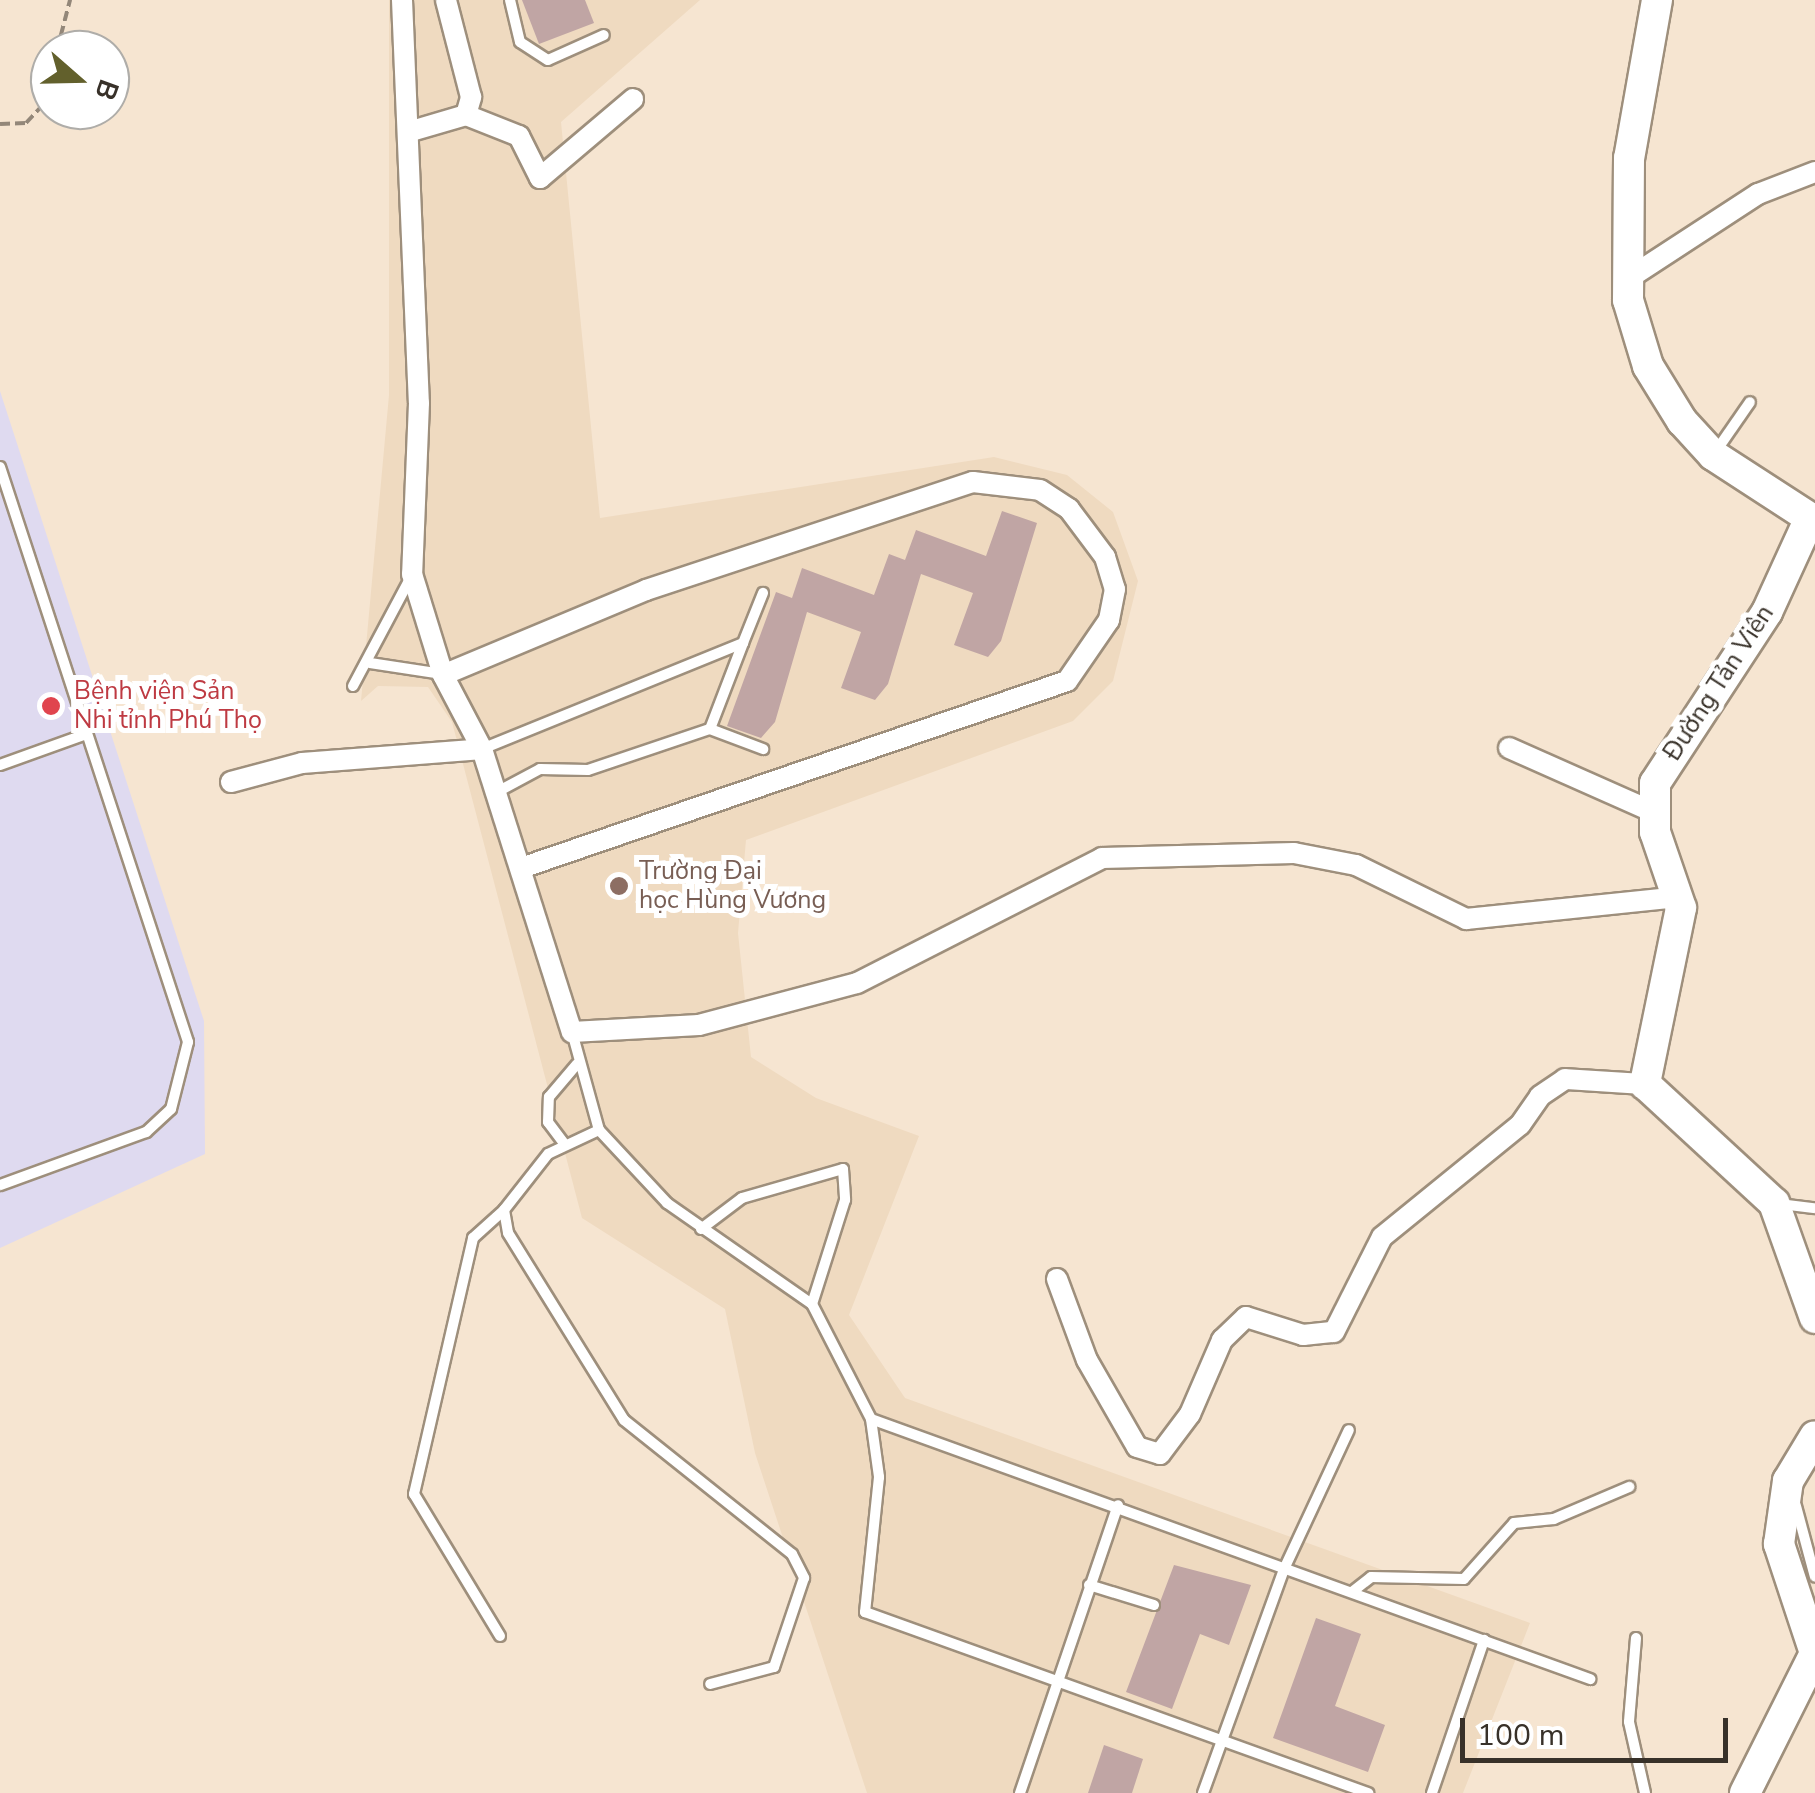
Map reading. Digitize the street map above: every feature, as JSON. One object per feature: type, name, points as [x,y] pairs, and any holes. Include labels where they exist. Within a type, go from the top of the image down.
[{"type":"street","points":[[402,0],[419,403],[412,574],[443,674],[482,749],[572,1032],[699,1025],[857,983],[1102,858],[1294,852],[1356,865],[1466,919],[1678,897]]},
{"type":"street","points":[[446,0],[471,97],[466,115]]},
{"type":"street","name":"Đường Tản Viên","points":[[1652,811],[1655,783],[1767,612],[1812,519],[1713,454],[1648,366],[1626,280],[1629,158],[1657,0]]},
{"type":"street","points":[[408,132],[466,115],[518,136],[540,178],[632,99]]},
{"type":"street","points":[[1626,280],[1758,194],[1815,172]]},
{"type":"street","points":[[443,674],[646,590],[973,482],[1040,490],[1069,509],[1106,557],[1114,588],[1109,620],[1067,681],[521,868]]},
{"type":"street","points":[[1508,748],[1652,811],[1678,897],[1646,1084]]},
{"type":"street","points":[[231,782],[302,763],[482,749]]},
{"type":"street","points":[[1058,1280],[1087,1360],[1137,1446],[1160,1454],[1190,1414],[1222,1340],[1246,1317],[1303,1334],[1334,1332],[1382,1237],[1520,1125],[1540,1096],[1565,1079],[1646,1084],[1774,1204],[1815,1318]]},
{"type":"street","points":[[1745,1793],[1815,1653],[1779,1544],[1788,1481],[1815,1436]]},
{"type":"lane","points":[[510,0],[520,42],[548,60],[604,35]]},
{"type":"lane","points":[[1713,454],[1750,402]]},
{"type":"lane","points":[[0,467],[188,1042],[185,1076],[146,1132],[0,1185]]},
{"type":"lane","points":[[352,686],[370,663],[412,574]]},
{"type":"lane","points":[[710,729],[763,593]]},
{"type":"lane","points":[[482,749],[742,642]]},
{"type":"lane","points":[[370,663],[443,674]]},
{"type":"lane","points":[[497,792],[540,769],[588,770],[710,729],[763,749]]},
{"type":"lane","points":[[0,765],[86,734]]},
{"type":"lane","points":[[572,1032],[577,1064],[599,1130],[701,1229],[812,1304],[871,1419],[878,1477],[865,1612],[1052,1684],[1368,1793]]},
{"type":"lane","points":[[563,1142],[548,1122],[549,1097],[577,1064]]},
{"type":"lane","points":[[500,1636],[414,1494],[473,1238],[504,1210],[563,1142],[599,1130]]},
{"type":"lane","points":[[701,1229],[742,1198],[843,1169],[847,1190],[812,1304]]},
{"type":"lane","points":[[1774,1204],[1815,1208]]},
{"type":"lane","points":[[504,1210],[508,1233],[624,1420],[799,1564],[804,1578],[774,1667],[710,1684]]},
{"type":"lane","points":[[871,1419],[1118,1505],[1590,1679]]},
{"type":"lane","points":[[1203,1793],[1285,1567],[1349,1430]]},
{"type":"lane","points":[[1788,1481],[1815,1576]]},
{"type":"lane","points":[[1352,1592],[1371,1577],[1464,1579],[1514,1524],[1554,1520],[1629,1488]]},
{"type":"lane","points":[[1020,1793],[1052,1684],[1118,1505]]},
{"type":"lane","points":[[1089,1585],[1154,1604]]},
{"type":"lane","points":[[1636,1638],[1629,1722],[1645,1793]]},
{"type":"lane","points":[[1432,1793],[1484,1640]]},
{"type":"path","points":[[62,30],[70,0]]},
{"type":"path","points":[[0,124],[26,123],[30,119]]},
{"type":"shaded area","name":"Trường Đại học Hùng Vương","points":[[389,0],[700,0],[561,122],[600,518],[994,457],[1067,475],[1113,512],[1138,581],[1113,681],[1073,721],[746,840],[738,933],[751,1057],[816,1098],[919,1136],[849,1315],[905,1398],[1530,1623],[1463,1793],[867,1793],[755,1453],[725,1309],[582,1218],[452,722],[428,687],[378,686],[361,701],[389,395]]},
{"type":"shaded area","name":"Bệnh viện Sản Nhi tỉnh Phú Thọ","points":[[0,391],[204,1021],[205,1154],[0,1248]]},
{"type":"building","points":[[522,0],[585,0],[594,23],[539,44]]},
{"type":"building","points":[[1002,511],[1037,523],[1001,641],[988,657],[954,645],[973,593],[921,574],[888,684],[875,700],[841,688],[861,632],[807,612],[775,722],[761,738],[727,726],[776,592],[792,598],[802,568],[874,595],[889,554],[905,560],[916,530],[986,556]]},
{"type":"building","points":[[1174,1565],[1251,1585],[1229,1645],[1200,1634],[1172,1709],[1126,1692]]},
{"type":"building","points":[[1316,1618],[1361,1634],[1335,1706],[1385,1725],[1368,1772],[1273,1738]]},
{"type":"building","points":[[1104,1745],[1143,1759],[1132,1793],[1088,1793]]},
{"type":"place","name":"Bệnh viện Sản Nhi tỉnh Phú Thọ","points":[[51,706]]},
{"type":"place","name":"Trường Đại học Hùng Vương","points":[[619,886]]}]
